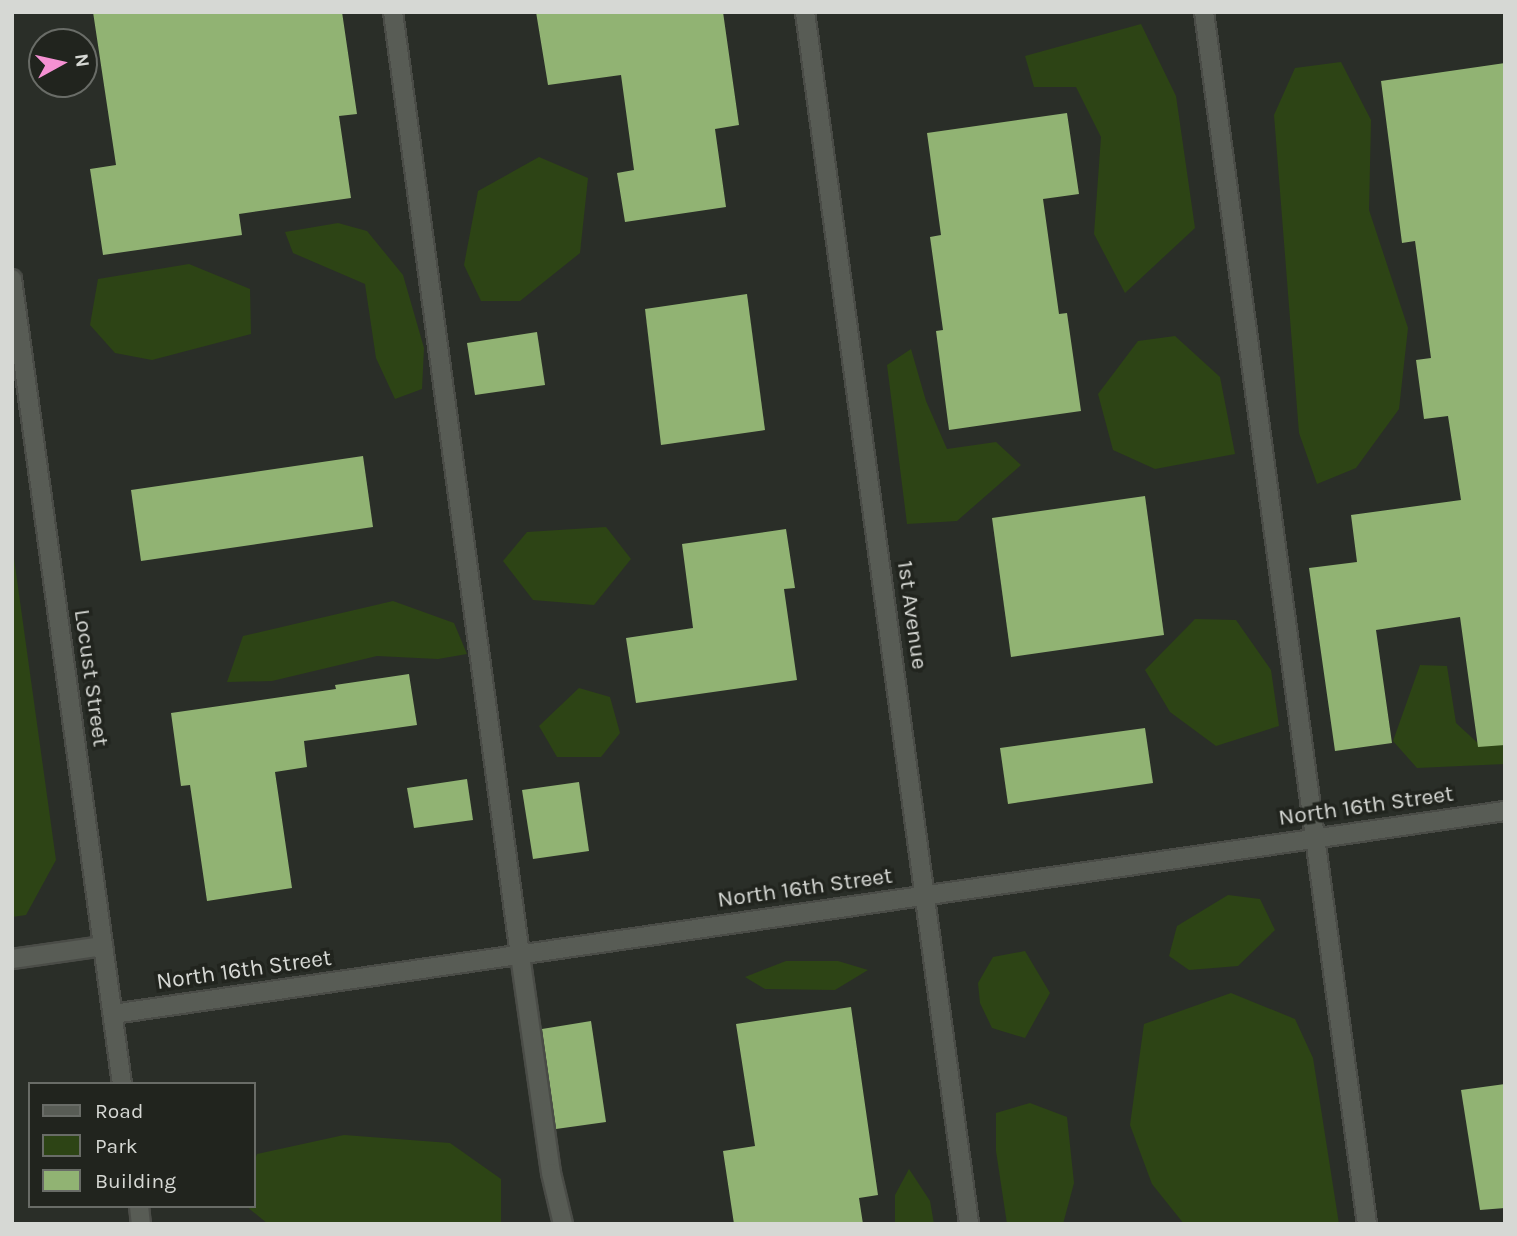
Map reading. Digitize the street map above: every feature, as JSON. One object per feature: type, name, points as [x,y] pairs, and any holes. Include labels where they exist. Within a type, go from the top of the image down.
[{"type":"street","points":[[393,12],[520,955],[551,1173],[563,1224]]},
{"type":"street","name":"1st Avenue","points":[[805,12],[970,1224]]},
{"type":"street","points":[[1203,12],[1367,1224]]},
{"type":"street","name":"Locust Street","points":[[12,279],[122,1082]]},
{"type":"street","name":"North 16th Street","points":[[113,1014],[1505,811]]},
{"type":"street","points":[[12,959],[103,946]]},
{"type":"green space","points":[[1141,24],[1176,96],[1195,228],[1125,293],[1094,234],[1101,137],[1076,87],[1034,87],[1025,56]]},
{"type":"green space","points":[[1341,62],[1371,120],[1369,210],[1408,328],[1399,409],[1356,468],[1317,484],[1299,433],[1274,115],[1295,68]]},
{"type":"green space","points":[[539,157],[588,178],[580,253],[520,301],[481,301],[464,265],[478,191]]},
{"type":"green space","points":[[338,223],[367,231],[403,275],[424,348],[422,389],[395,399],[376,358],[365,284],[293,253],[285,232]]},
{"type":"green space","points":[[189,264],[250,289],[251,334],[152,360],[115,353],[90,325],[98,279]]},
{"type":"green space","points":[[1175,336],[1220,377],[1235,454],[1155,469],[1113,450],[1098,394],[1138,341]]},
{"type":"green space","points":[[911,349],[926,401],[947,449],[996,442],[1021,465],[957,521],[907,524],[887,365]]},
{"type":"green space","points":[[606,527],[631,559],[594,605],[533,600],[503,561],[527,532]]},
{"type":"green space","points":[[12,544],[56,860],[26,915],[12,917]]},
{"type":"green space","points":[[393,601],[454,623],[467,654],[438,659],[377,656],[272,681],[227,682],[243,636]]},
{"type":"green space","points":[[1195,619],[1236,620],[1271,670],[1279,726],[1216,746],[1170,712],[1145,670]]},
{"type":"green space","points":[[1420,665],[1447,666],[1456,723],[1481,746],[1505,735],[1505,764],[1417,768],[1393,741]]},
{"type":"green space","points":[[579,688],[610,697],[620,733],[601,757],[557,757],[539,726]]},
{"type":"green space","points":[[1228,895],[1260,899],[1275,930],[1238,966],[1189,970],[1169,956],[1177,926]]},
{"type":"green space","points":[[1025,951],[1050,993],[1025,1038],[992,1028],[980,1003],[978,983],[993,957]]},
{"type":"green space","points":[[786,961],[838,961],[868,970],[835,990],[765,989],[745,977]]},
{"type":"green space","points":[[1231,993],[1295,1019],[1313,1058],[1339,1224],[1184,1224],[1152,1184],[1130,1125],[1144,1024]]},
{"type":"green space","points":[[1030,1103],[1067,1117],[1074,1183],[1063,1224],[1007,1224],[996,1151],[996,1113]]},
{"type":"green space","points":[[344,1135],[450,1143],[501,1179],[501,1224],[268,1224],[248,1208],[256,1208],[257,1154]]},
{"type":"green space","points":[[909,1169],[930,1201],[934,1224],[895,1224],[895,1195]]},
{"type":"building","points":[[93,12],[342,12],[357,114],[339,116],[351,198],[239,214],[242,235],[103,255],[90,169],[116,165],[98,45],[98,28],[95,28]]},
{"type":"building","points":[[536,12],[723,12],[739,125],[715,129],[726,207],[625,222],[617,173],[634,170],[621,75],[548,85]]},
{"type":"building","points":[[1505,63],[1505,745],[1478,747],[1460,617],[1376,630],[1392,743],[1335,751],[1309,568],[1357,562],[1351,515],[1461,500],[1448,416],[1424,419],[1416,360],[1431,358],[1415,241],[1402,243],[1381,81]]},
{"type":"building","points":[[1067,113],[1079,194],[1043,199],[1059,314],[1067,313],[1081,411],[949,430],[936,331],[943,330],[930,237],[941,235],[927,133]]},
{"type":"building","points":[[747,294],[765,430],[661,445],[645,309]]},
{"type":"building","points":[[537,332],[545,385],[475,395],[467,343]]},
{"type":"building","points":[[363,456],[373,527],[141,561],[131,490]]},
{"type":"building","points":[[1145,496],[1164,635],[1011,657],[992,518]]},
{"type":"building","points":[[786,529],[795,588],[784,589],[797,680],[636,703],[626,638],[693,628],[682,544]]},
{"type":"building","points":[[409,674],[417,725],[304,741],[307,767],[275,772],[292,888],[207,901],[190,785],[181,786],[171,713],[336,689],[335,685]]},
{"type":"building","points":[[1145,728],[1153,783],[1008,804],[1000,748]]},
{"type":"building","points":[[467,779],[473,820],[414,828],[407,788]]},
{"type":"building","points":[[579,782],[589,851],[533,859],[522,790]]},
{"type":"building","points":[[851,1007],[878,1195],[859,1198],[863,1224],[734,1224],[723,1151],[755,1146],[736,1024]]},
{"type":"building","points":[[591,1021],[606,1122],[556,1129],[542,1029]]},
{"type":"building","points":[[1505,1084],[1505,1208],[1480,1210],[1461,1090]]}]
